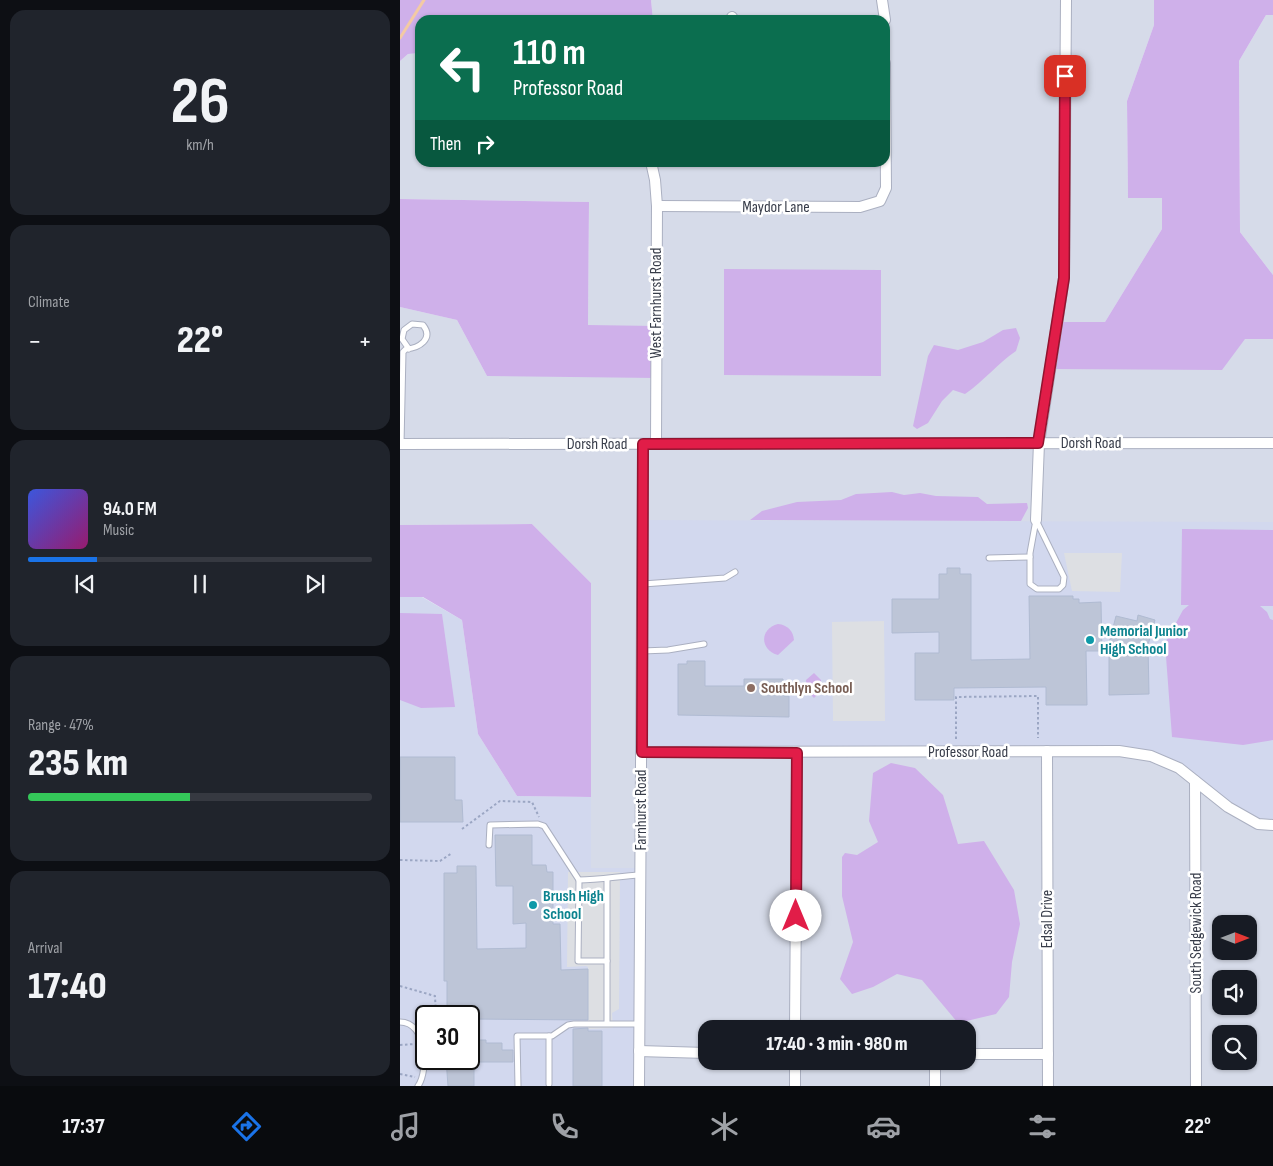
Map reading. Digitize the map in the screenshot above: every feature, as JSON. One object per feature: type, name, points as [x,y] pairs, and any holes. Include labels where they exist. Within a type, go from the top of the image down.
[{"type":"street","points":[[882,0],[884,15]]},
{"type":"street","points":[[1036,520],[1038,443],[1064,278],[1066,0]]},
{"type":"street","name":"West Farnhurst Road","points":[[653,167],[657,206],[656,444]]},
{"type":"street","name":"Maydor Lane","points":[[657,206],[860,207],[880,201],[886,188],[886,167]]},
{"type":"street","name":"Dorsh Road","points":[[400,444],[1273,443]]},
{"type":"street","name":"Farnhurst Road","points":[[639,1086],[643,444]]},
{"type":"street","name":"Edsal Drive","points":[[1046,751],[1048,1086]]},
{"type":"street","name":"Professor Road","points":[[642,752],[1119,751],[1150,756],[1179,768],[1228,808],[1258,824],[1273,825]]},
{"type":"street","points":[[795,1020],[797,753]]},
{"type":"street","name":"South Sedgewick Road","points":[[1195,781],[1196,1086]]},
{"type":"street","points":[[640,1052],[698,1053]]},
{"type":"street","points":[[976,1054],[1048,1054]]},
{"type":"street","points":[[795,1070],[795,1086]]},
{"type":"street","points":[[935,1070],[935,1086]]},
{"type":"lane","points":[[400,444],[403,352],[406,349],[409,349],[422,344],[427,337],[427,331],[423,325],[412,324],[404,330],[402,339],[409,349]]},
{"type":"lane","points":[[1036,520],[1064,578],[1065,582],[1062,588],[1038,590],[1030,584],[1030,557],[1036,520]]},
{"type":"lane","points":[[989,558],[1030,557]]},
{"type":"lane","points":[[643,584],[725,578],[735,572]]},
{"type":"lane","points":[[642,650],[668,650],[704,644]]},
{"type":"lane","points":[[489,845],[490,825],[538,824],[544,826],[579,880],[578,961],[607,961]]},
{"type":"lane","points":[[579,880],[641,875]]},
{"type":"lane","points":[[606,1023],[607,879]]},
{"type":"lane","points":[[400,1022],[408,1022],[414,1026],[423,1041],[424,1067],[418,1086]]},
{"type":"lane","points":[[518,1086],[517,1036],[552,1036],[568,1025],[640,1024]]},
{"type":"lane","points":[[548,1036],[549,1084]]},
{"type":"path","points":[[956,738],[956,698],[1038,696],[1038,738]]},
{"type":"path","points":[[462,829],[500,801],[532,802],[544,826]]},
{"type":"path","points":[[400,860],[440,860],[452,853]]},
{"type":"path","points":[[400,986],[435,996],[435,1005]]},
{"type":"path","points":[[400,1046],[415,1044]]},
{"type":"path","points":[[400,1074],[415,1077]]},
{"type":"shaded area","points":[[400,0],[651,0],[652,15],[415,15],[415,53],[408,54],[400,61]]},
{"type":"shaded area","points":[[651,0],[1154,0],[1154,25],[1127,101],[1128,198],[1162,198],[1162,229],[1105,322],[1245,339],[1273,339],[1273,1086],[639,1086],[640,868],[591,868],[591,583],[532,524],[400,525],[400,307],[457,320],[487,376],[656,326],[588,326],[589,202],[400,199],[400,61],[408,54],[415,53],[415,167],[890,167],[890,15],[652,15]]},
{"type":"shaded area","points":[[1154,0],[1273,0],[1273,15],[1266,15],[1239,61],[1240,232],[1273,275],[1273,339],[1245,339],[1222,370],[1050,369],[1057,322],[1105,322],[1162,229],[1162,198],[1128,198],[1127,101],[1154,25]]},
{"type":"shaded area","points":[[1266,15],[1273,15],[1273,275],[1240,232],[1239,61]]},
{"type":"shaded area","points":[[400,199],[589,202],[588,325],[656,326],[656,378],[487,376],[457,320],[400,307]]},
{"type":"shaded area","points":[[724,269],[881,270],[881,376],[724,375]]},
{"type":"shaded area","points":[[1016,328],[1020,338],[1016,351],[965,394],[953,390],[942,401],[928,423],[917,429],[913,426],[928,356],[934,345],[958,350],[983,342],[1003,330]]},
{"type":"shaded area","points":[[892,492],[904,495],[920,493],[936,496],[978,497],[987,504],[1027,503],[1028,508],[1021,521],[750,520],[762,511],[797,502],[841,500],[856,494]]},
{"type":"shaded area","points":[[643,520],[1273,522],[1273,825],[1258,824],[1195,781],[1151,756],[642,752]]},
{"type":"shaded area","points":[[532,524],[591,583],[591,797],[517,796],[478,734],[462,620],[423,597],[400,597],[400,525]]},
{"type":"shaded area","points":[[1182,529],[1273,530],[1273,606],[1260,606],[1267,612],[1270,619],[1273,620],[1273,740],[1243,745],[1172,737],[1165,643],[1183,610],[1189,605],[1181,605]]},
{"type":"shaded area","points":[[1064,553],[1122,553],[1120,592],[1072,591]]},
{"type":"shaded area","points":[[400,597],[422,597],[462,620],[478,734],[517,796],[591,797],[591,868],[641,868],[639,1086],[400,1086]]},
{"type":"shaded area","points":[[400,613],[442,614],[455,707],[421,708],[400,700]]},
{"type":"shaded area","points":[[884,621],[885,721],[833,721],[832,622]]},
{"type":"shaded area","points":[[778,624],[789,629],[794,640],[778,655],[768,649],[764,640],[767,630]]},
{"type":"shaded area","points":[[814,673],[821,680],[821,691],[814,698],[807,691],[806,680]]},
{"type":"shaded area","points":[[891,763],[915,768],[943,795],[958,844],[984,841],[1014,890],[1020,924],[1012,962],[1009,997],[996,1014],[971,1020],[955,1020],[922,980],[897,974],[873,987],[852,994],[840,979],[853,942],[842,896],[842,857],[845,853],[857,855],[878,842],[869,821],[873,773]]},
{"type":"shaded area","points":[[568,872],[620,872],[619,1009],[612,1013],[613,1028],[588,1029],[588,967],[567,967]]},
{"type":"building","name":"Memorial Junior High School","points":[[947,568],[960,568],[960,574],[971,574],[971,660],[1030,659],[1029,596],[1073,596],[1073,599],[1079,599],[1079,603],[1101,602],[1102,651],[1086,651],[1087,705],[1046,705],[1046,687],[954,688],[954,700],[915,700],[915,653],[939,653],[939,632],[892,633],[892,599],[939,599],[939,574],[947,574]]},
{"type":"building","points":[[1138,615],[1155,620],[1148,645],[1149,694],[1109,695],[1109,651],[1107,651],[1116,616],[1137,621]]},
{"type":"building","name":"Southlyn School","points":[[687,661],[705,661],[705,686],[744,686],[744,679],[783,679],[784,696],[789,696],[789,717],[678,715],[678,664],[687,664]]},
{"type":"building","points":[[400,757],[455,757],[455,800],[462,800],[463,822],[400,822]]},
{"type":"building","name":"Brush High School","points":[[495,835],[532,835],[532,865],[546,865],[547,872],[553,872],[553,924],[560,924],[561,970],[588,969],[588,1020],[480,1019],[480,1005],[447,1005],[447,981],[444,981],[444,873],[457,873],[457,866],[476,866],[477,949],[526,948],[526,923],[513,924],[513,886],[496,886]]},
{"type":"building","points":[[588,1028],[588,1031],[602,1031],[602,1086],[573,1086],[573,1029]]},
{"type":"building","points":[[480,1040],[486,1040],[486,1043],[502,1043],[502,1050],[513,1050],[513,1062],[480,1062]]},
{"type":"building","points":[[447,1070],[474,1070],[474,1086],[448,1086]]},
{"type":"waterway","points":[[400,38],[424,0]]},
{"type":"place","name":"Memorial Junior High School","points":[[1090,640]]},
{"type":"place","name":"Southlyn School","points":[[751,688]]},
{"type":"place","name":"Brush High School","points":[[533,905]]},
{"type":"route","points":[[796,916],[797,753],[642,752],[643,444],[1038,443],[1064,278],[1065,76]]}]
